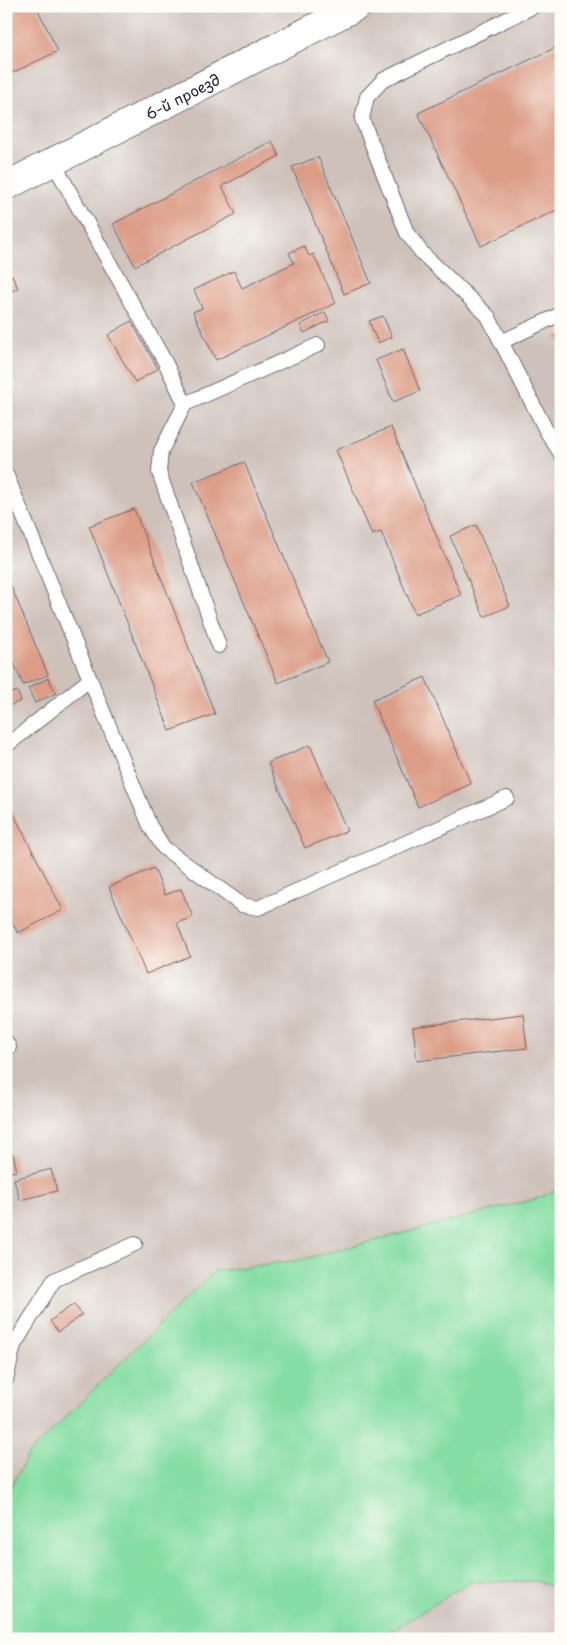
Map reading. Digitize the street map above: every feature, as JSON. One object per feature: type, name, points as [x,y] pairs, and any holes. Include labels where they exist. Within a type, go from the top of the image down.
[{"type":"street","name":"6-й проезд","points":[[6,186],[357,6]]},
{"type":"lane","points":[[534,6],[383,80],[367,97],[362,119],[407,233],[422,253],[488,316],[547,432],[561,454]]},
{"type":"lane","points":[[53,162],[165,362],[185,404]]},
{"type":"lane","points":[[501,342],[561,314]]},
{"type":"lane","points":[[219,646],[158,472],[161,451],[185,404],[318,345]]},
{"type":"lane","points":[[6,474],[150,826],[164,848],[242,905],[258,908],[507,798]]},
{"type":"lane","points":[[6,746],[90,680]]},
{"type":"lane","points":[[6,1380],[14,1345],[54,1280],[135,1244]]},
{"type":"shaded area","points":[[6,6],[561,6],[561,1639],[6,1639]]},
{"type":"green space","points":[[561,1187],[561,1589],[536,1581],[470,1582],[378,1639],[6,1639],[6,1496],[29,1453],[214,1271],[299,1260],[539,1198]]},
{"type":"building","points":[[6,6],[36,6],[58,51],[6,76]]},
{"type":"building","points":[[561,45],[561,208],[481,246],[418,113]]},
{"type":"building","points":[[272,141],[279,156],[222,186],[236,214],[135,266],[113,224]]},
{"type":"building","points":[[318,157],[371,283],[344,294],[292,167]]},
{"type":"building","points":[[304,246],[309,256],[313,254],[336,303],[216,360],[193,312],[202,308],[194,290],[234,271],[242,288],[294,263],[289,253]]},
{"type":"building","points":[[12,275],[18,288],[6,294],[6,278]]},
{"type":"building","points":[[325,312],[329,321],[304,333],[300,325]]},
{"type":"building","points":[[383,316],[392,337],[378,343],[369,321]]},
{"type":"building","points":[[131,321],[158,369],[135,382],[108,335]]},
{"type":"building","points":[[561,333],[561,348],[555,336]]},
{"type":"building","points":[[403,349],[420,391],[393,402],[376,360]]},
{"type":"building","points":[[391,427],[461,595],[415,614],[381,532],[372,535],[336,450]]},
{"type":"building","points":[[244,462],[328,662],[278,683],[193,482]]},
{"type":"building","points":[[134,509],[215,714],[170,731],[89,526]]},
{"type":"building","points":[[476,525],[510,606],[484,617],[450,536]]},
{"type":"building","points":[[6,574],[48,675],[23,685],[6,644]]},
{"type":"building","points":[[425,677],[471,784],[418,807],[372,700]]},
{"type":"building","points":[[48,678],[56,693],[35,703],[28,688]]},
{"type":"building","points":[[17,691],[21,701],[6,707],[6,696]]},
{"type":"building","points":[[310,745],[347,831],[305,848],[268,763]]},
{"type":"building","points":[[11,809],[63,910],[18,933],[6,911],[6,811]]},
{"type":"building","points":[[154,868],[165,895],[181,889],[193,917],[177,923],[190,956],[146,974],[109,887]]},
{"type":"building","points":[[523,1014],[527,1048],[417,1061],[413,1027]]},
{"type":"building","points":[[13,1154],[17,1171],[6,1173],[6,1155]]},
{"type":"building","points":[[51,1169],[57,1191],[20,1200],[14,1179]]},
{"type":"building","points":[[74,1304],[82,1315],[58,1332],[50,1321]]}]
